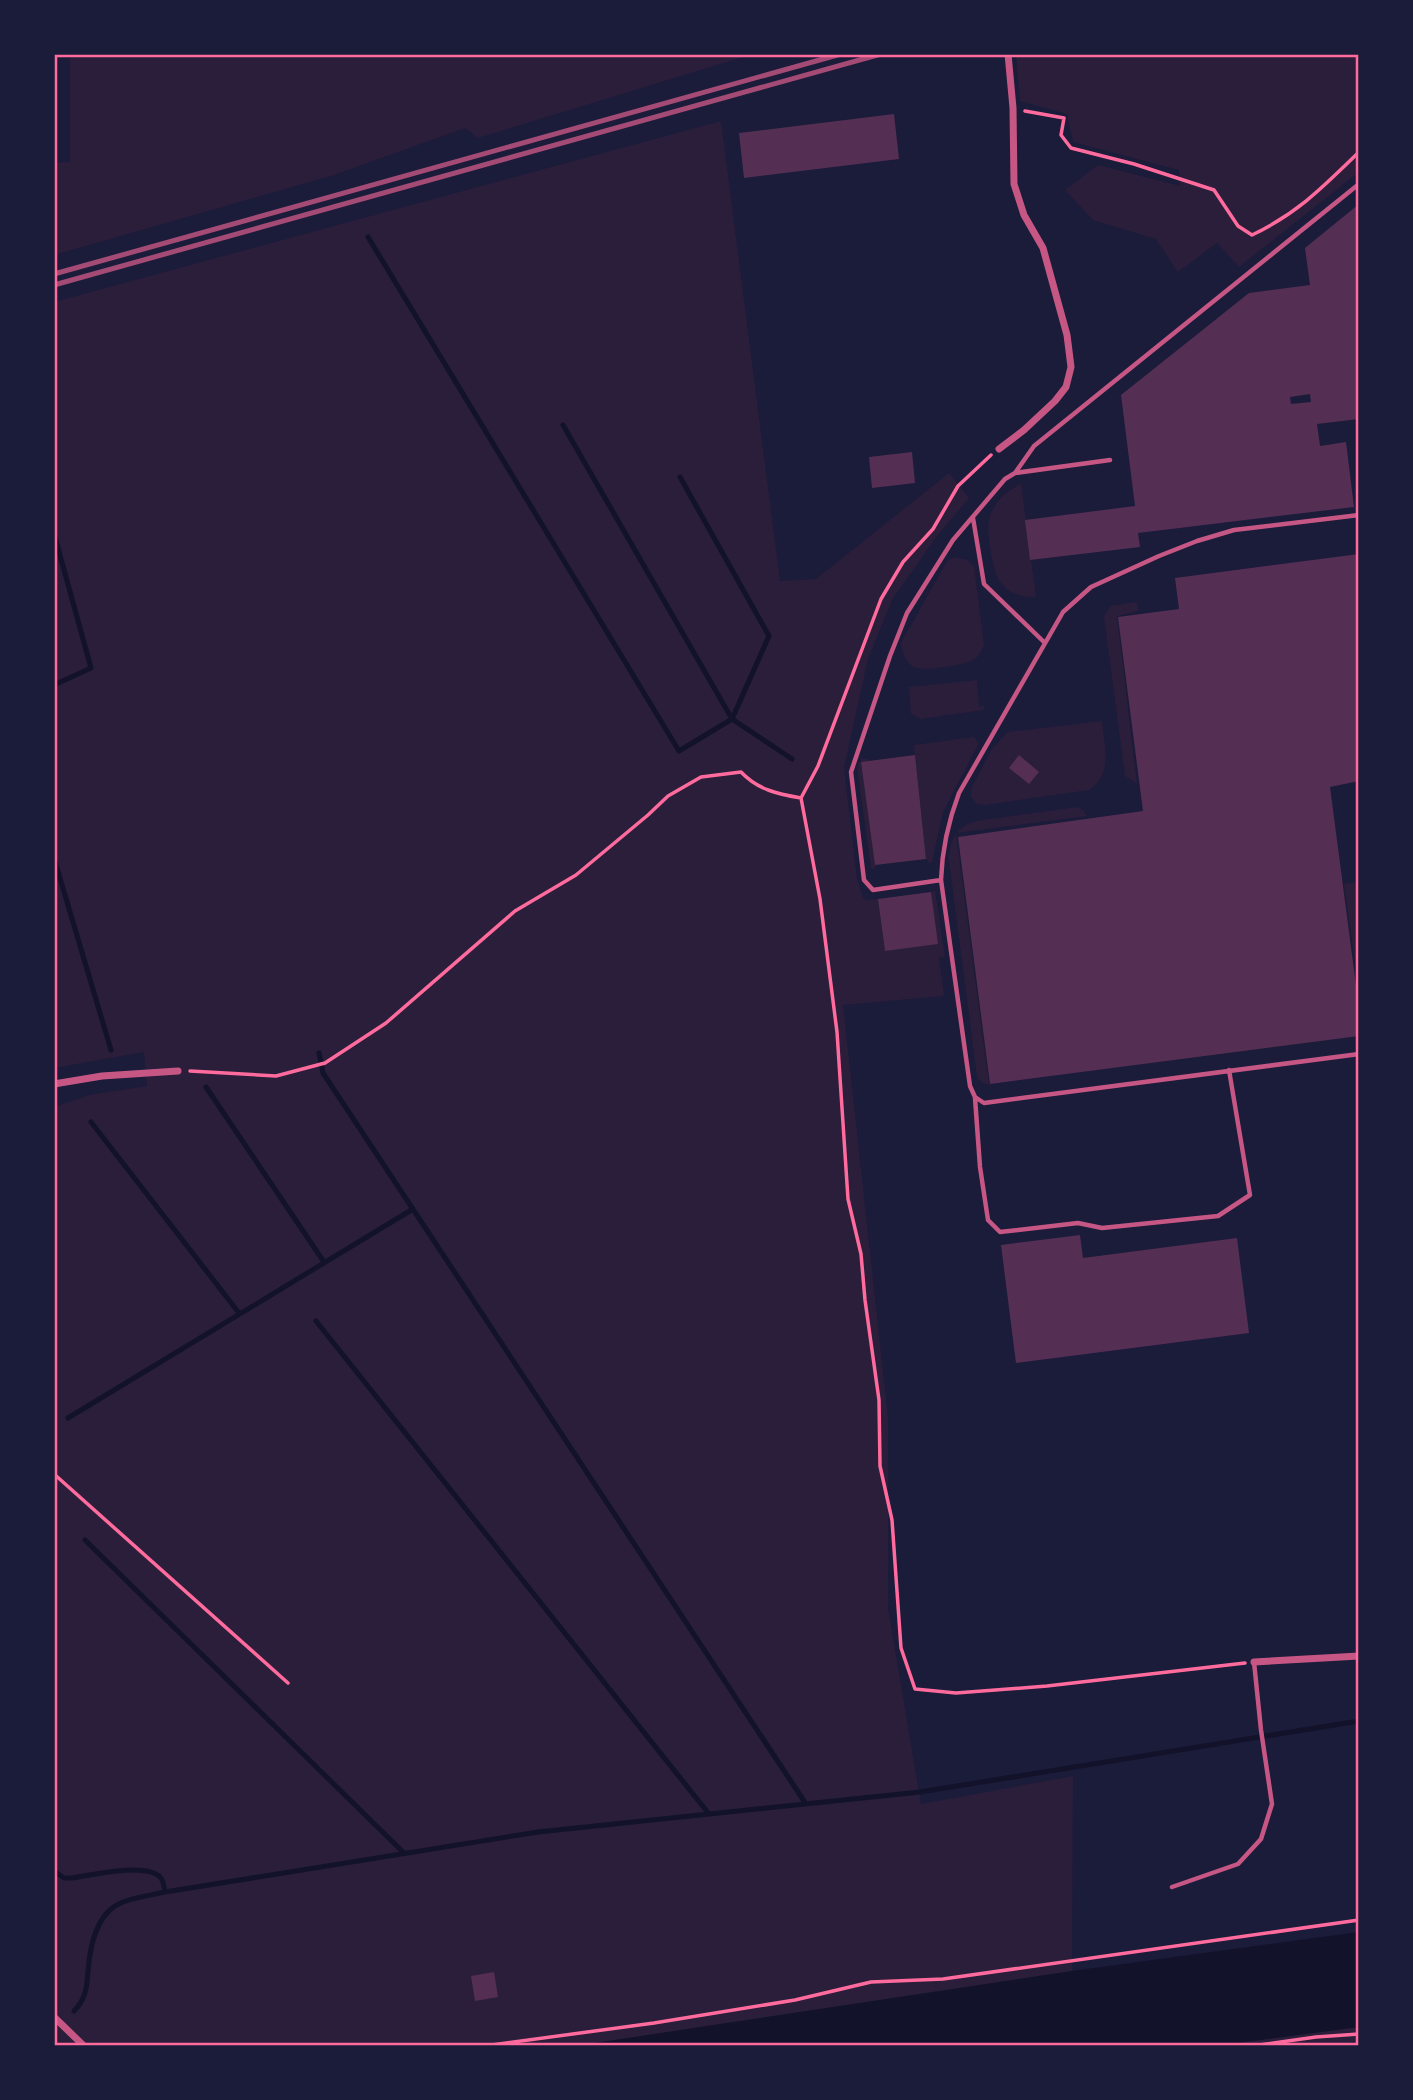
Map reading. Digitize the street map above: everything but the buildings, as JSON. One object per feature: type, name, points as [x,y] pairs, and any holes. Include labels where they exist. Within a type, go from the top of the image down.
[{"type":"street","points":[[999,449],[1055,401],[1066,387],[1071,367],[1067,335],[1043,248],[1024,215],[1014,184],[1013,108],[1008,54]]},
{"type":"street","points":[[54,1084],[102,1076],[177,1071]]},
{"type":"street","points":[[1254,1662],[1359,1656]]},
{"type":"street","points":[[54,2017],[83,2045]]},
{"type":"lane","points":[[1015,473],[1034,446],[1359,184]]},
{"type":"lane","points":[[941,880],[873,890],[864,880],[851,772],[906,613],[953,540],[1005,479],[1015,473],[1110,460]]},
{"type":"lane","points":[[1228,1070],[1250,1195],[1218,1216],[1102,1228],[1078,1223],[1000,1232],[988,1220],[980,1167],[975,1097],[970,1087],[941,880],[942,853],[948,822],[959,793],[1063,612],[1091,587],[1159,556],[1234,530],[1359,515]]},
{"type":"lane","points":[[972,517],[984,584],[1045,643]]},
{"type":"lane","points":[[975,1097],[985,1103],[1359,1054]]},
{"type":"lane","points":[[1172,1887],[1238,1864],[1261,1839],[1272,1804],[1254,1662]]},
{"type":"path","points":[[1013,108],[1064,118],[1061,135],[1071,148],[1134,164],[1214,190],[1238,226],[1252,235],[1311,199],[1359,152]]},
{"type":"path","points":[[999,449],[958,486],[933,529],[903,562],[881,599],[818,766],[801,798],[820,899],[836,1032],[848,1199],[861,1254],[879,1400],[880,1466],[892,1520],[901,1648],[915,1689],[956,1693],[1254,1662]]},
{"type":"path","points":[[177,1071],[276,1076],[325,1063],[386,1023],[515,911],[576,875],[648,816],[668,796],[701,777],[741,772],[753,784],[776,793],[801,798]]},
{"type":"path","points":[[54,1474],[288,1683]]},
{"type":"path","points":[[484,2046],[654,2023],[795,2000],[871,1982],[943,1979],[1359,1920]]},
{"type":"path","points":[[1252,2046],[1359,2034]]},
{"type":"shaded area","points":[[70,54],[753,54],[478,138],[465,128],[334,175],[54,255],[54,163],[70,162]]},
{"type":"shaded area","points":[[1016,54],[1359,54],[1359,172],[1239,267],[1217,243],[1178,272],[1156,239],[1093,220],[1065,190],[1098,165],[1180,186],[1179,170],[1073,142],[1067,114],[1020,101]]},
{"type":"shaded area","points":[[721,121],[780,581],[816,579],[949,473],[969,498],[937,536],[892,600],[868,659],[844,768],[857,879],[863,898],[878,899],[885,950],[937,944],[931,892],[935,890],[945,957],[939,958],[944,996],[843,1005],[888,1417],[888,1608],[921,1804],[1073,1776],[1072,1971],[575,2046],[58,2046],[54,2020],[54,1107],[89,1095],[147,1086],[144,1052],[54,1068],[54,302]]},
{"type":"shaded area","points":[[1021,483],[1036,597],[1014,593],[1001,583],[994,567],[989,541],[988,523],[995,505]]},
{"type":"shaded area","points":[[954,557],[967,560],[974,566],[984,645],[978,656],[970,661],[935,668],[914,667],[906,660],[901,643],[947,561]]},
{"type":"shaded area","points":[[1137,602],[1138,611],[1117,616],[1137,784],[1125,776],[1104,617],[1110,606]]},
{"type":"shaded area","points":[[977,680],[979,706],[984,706],[984,710],[920,719],[911,714],[909,687]]},
{"type":"shaded area","points":[[1102,721],[1105,767],[1102,776],[1089,790],[985,805],[976,804],[971,797],[971,789],[992,749],[1008,732]]},
{"type":"shaded area","points":[[974,737],[978,743],[977,747],[943,812],[932,862],[929,863],[926,859],[914,745]]},
{"type":"shaded area","points":[[862,759],[869,761],[861,763],[876,865],[874,870],[871,868],[858,775],[858,764]]},
{"type":"shaded area","points":[[1077,807],[1087,816],[957,833],[976,821]]},
{"type":"shaded area","points":[[956,834],[989,1085],[977,1077],[949,860]]},
{"type":"shaded area","points":[[1359,882],[1359,991],[1344,884]]},
{"type":"shaded area","points":[[1359,1932],[1359,2027],[1215,2046],[575,2046],[1072,1971]]},
{"type":"shaded area","points":[[1359,2027],[1359,2046],[1215,2046],[1217,2045]]},
{"type":"waterway","points":[[368,237],[679,751],[732,719],[792,759]]},
{"type":"waterway","points":[[563,425],[732,719]]},
{"type":"waterway","points":[[680,477],[769,636],[732,719]]},
{"type":"waterway","points":[[54,685],[91,668],[55,537]]},
{"type":"waterway","points":[[54,858],[111,1050]]},
{"type":"waterway","points":[[319,1053],[323,1073],[806,1804]]},
{"type":"waterway","points":[[206,1087],[324,1262]]},
{"type":"waterway","points":[[91,1122],[239,1313]]},
{"type":"waterway","points":[[68,1418],[413,1209]]},
{"type":"waterway","points":[[316,1321],[709,1814]]},
{"type":"waterway","points":[[85,1540],[404,1853]]},
{"type":"waterway","points":[[74,2011],[85,1992],[96,1931],[106,1913],[123,1902],[139,1897],[538,1832],[920,1792],[1359,1721]]},
{"type":"waterway","points":[[54,1871],[64,1878],[72,1878],[143,1870],[160,1877],[165,1892]]},
{"type":"railway","points":[[54,274],[841,54]]},
{"type":"railway","points":[[54,285],[881,54]]}]
